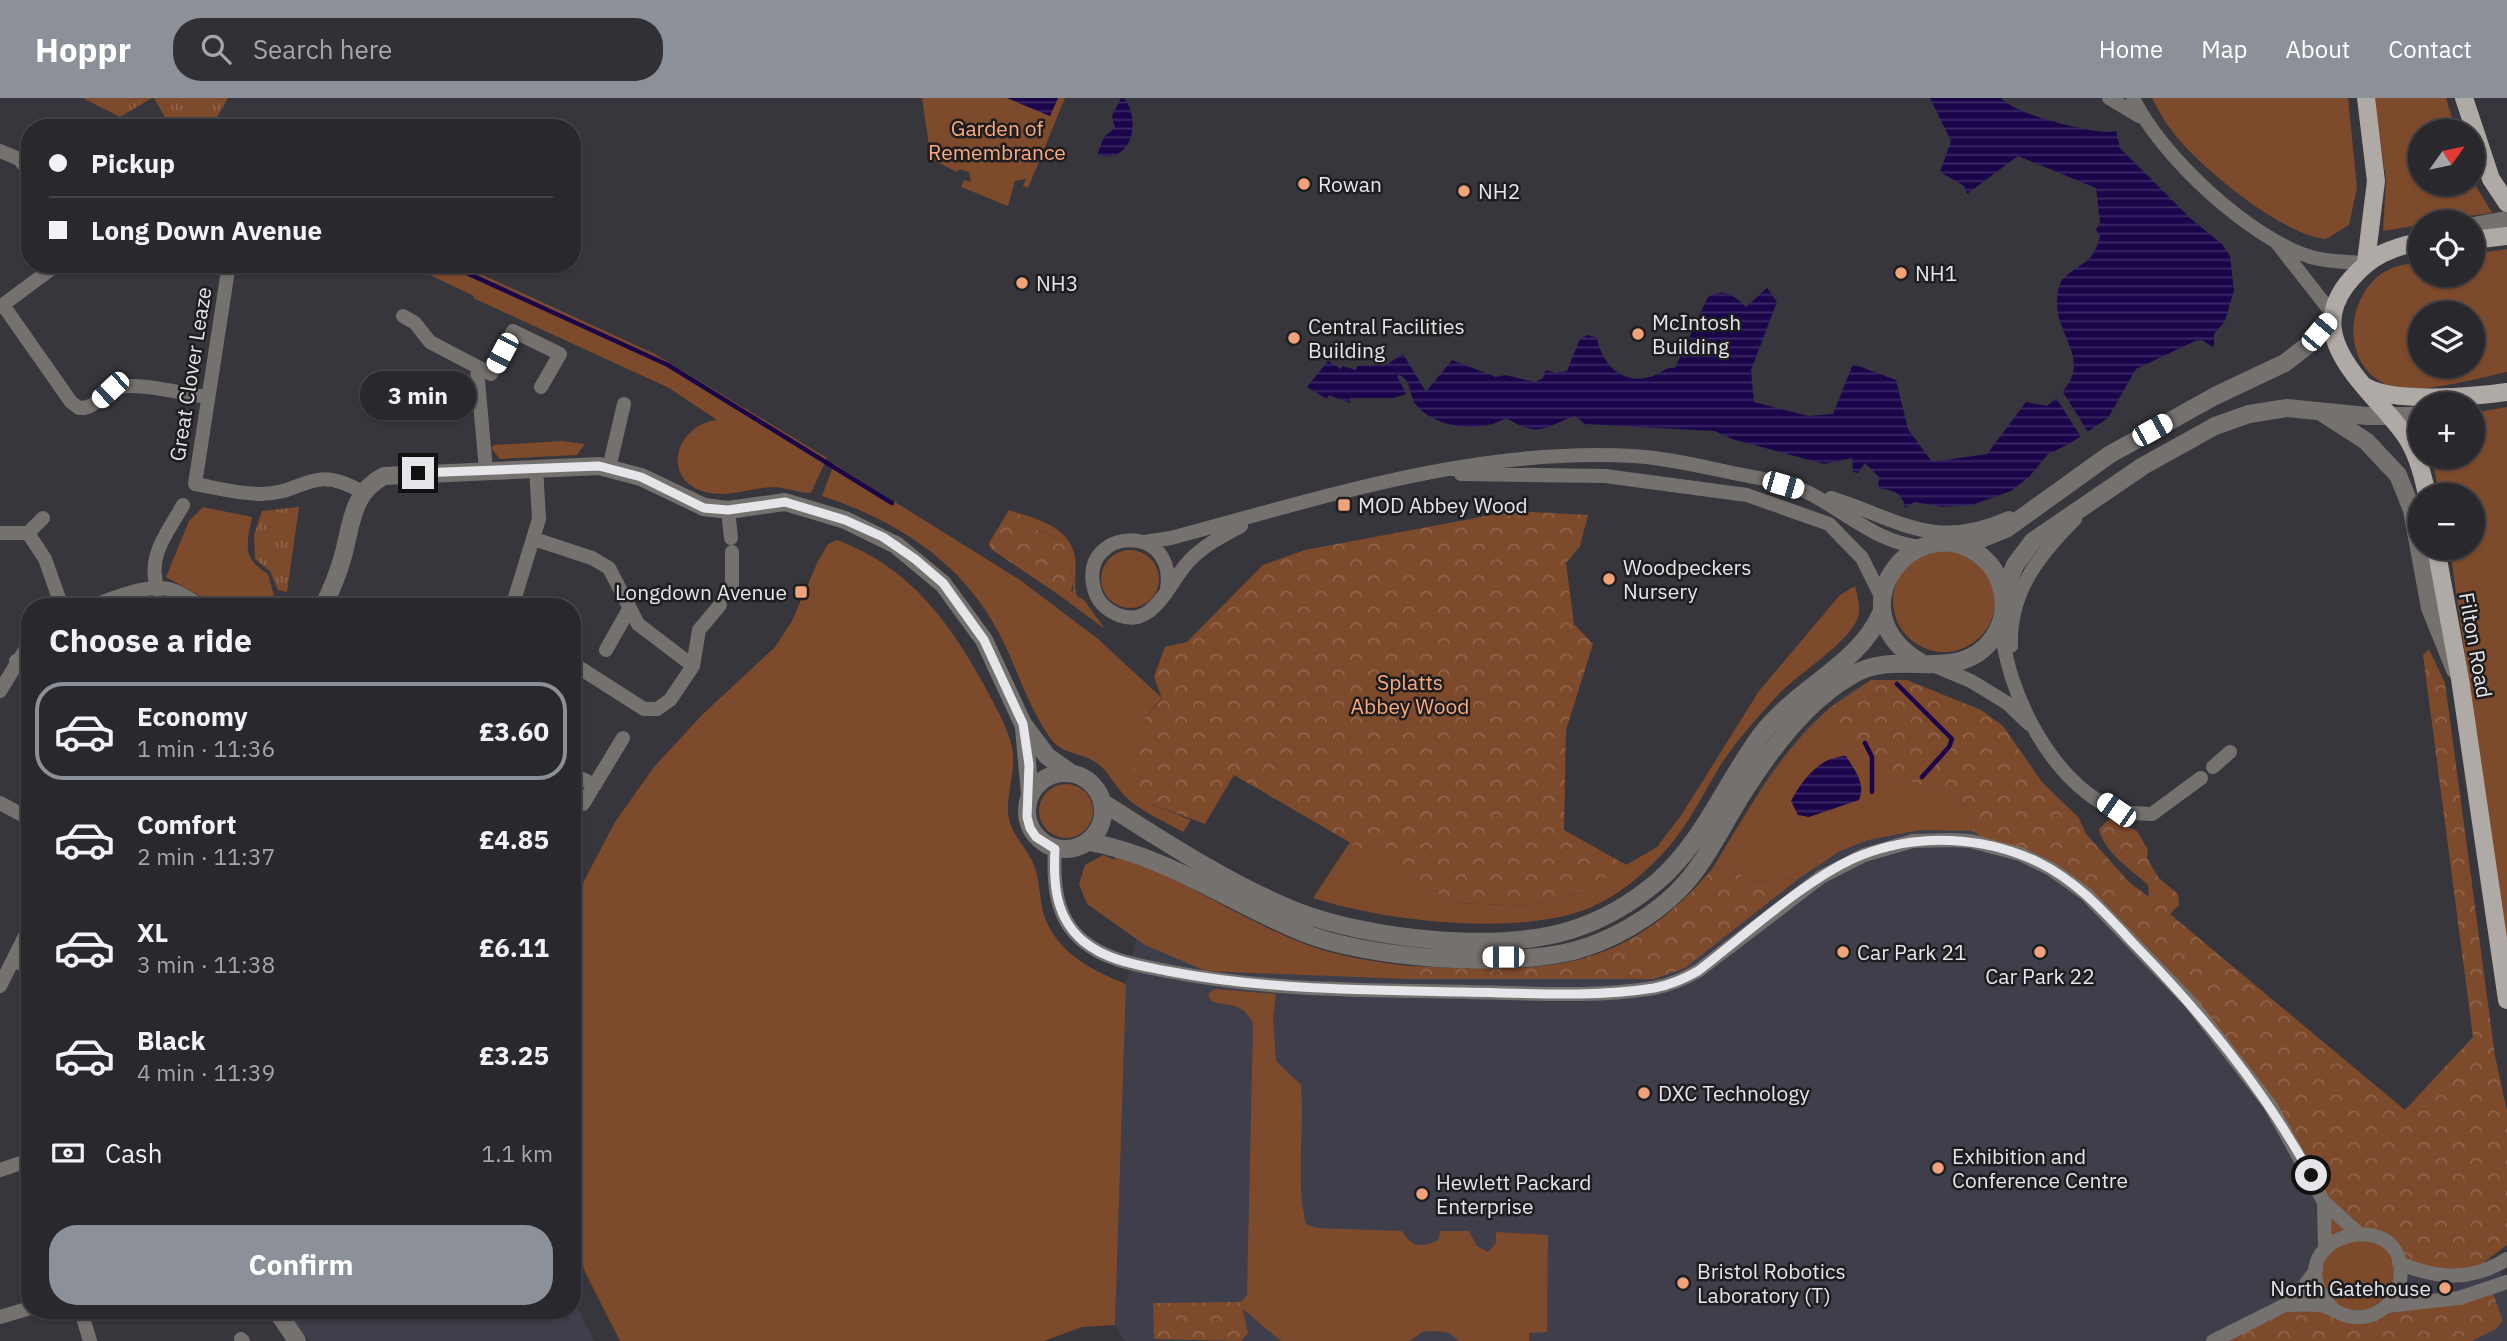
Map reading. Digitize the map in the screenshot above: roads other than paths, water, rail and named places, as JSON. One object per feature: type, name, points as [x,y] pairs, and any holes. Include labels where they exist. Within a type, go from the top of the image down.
[{"type":"main road","points":[[2366,98],[2376,181],[2366,262]]},
{"type":"main road","points":[[2463,98],[2491,179],[2507,204]]},
{"type":"main road","points":[[2485,239],[2507,236]]},
{"type":"main road","points":[[2408,244],[2366,262],[2343,288],[2331,315],[2338,349],[2412,448],[2423,483]]},
{"type":"main road","points":[[2363,385],[2385,394],[2408,397]]},
{"type":"main road","points":[[2485,396],[2507,392]]},
{"type":"main road","name":"Filton Road","points":[[2438,560],[2459,679],[2507,1000]]},
{"type":"street","points":[[2109,98],[2143,119]]},
{"type":"street","points":[[2133,98],[2143,119],[2188,175],[2274,239],[2314,258],[2366,262]]},
{"type":"street","points":[[0,151],[21,161]]},
{"type":"street","points":[[2485,224],[2507,220]]},
{"type":"street","points":[[1957,544],[2006,528],[2109,455],[2214,396],[2285,363],[2308,345],[2331,315],[2274,239]]},
{"type":"street","points":[[46,273],[2,306],[71,402],[79,408],[95,404],[110,390],[131,386],[207,397]]},
{"type":"street","name":"Great Clover Leaze","points":[[228,273],[195,484],[261,494],[303,482],[329,479],[362,492]]},
{"type":"street","points":[[402,316],[415,323],[430,342],[491,374],[513,331],[560,354],[541,387]]},
{"type":"street","points":[[477,369],[486,470]]},
{"type":"street","points":[[609,468],[624,404]]},
{"type":"street","points":[[2200,778],[2152,814],[2116,810],[2076,782],[2051,756],[2032,727],[2008,672],[2001,625],[2003,594],[2015,565],[2033,541],[2143,466],[2215,426],[2249,414],[2287,408],[2408,416]]},
{"type":"street","points":[[2319,411],[2366,440],[2398,475],[2412,510],[2430,608],[2459,679]]},
{"type":"street","points":[[1264,514],[1212,541],[1189,561],[1154,609],[1129,617],[1105,607],[1094,593],[1093,568],[1105,548],[1127,540],[1144,542],[1171,538],[1339,493],[1495,460],[1559,455],[1635,456],[1720,470],[1806,491],[1917,531],[1973,530],[2031,508]]},
{"type":"street","points":[[327,598],[354,509],[362,492],[384,476],[587,465],[641,477],[691,503],[728,510],[775,501],[797,504],[867,530],[915,559],[943,583],[972,620],[1023,724],[1047,756],[1070,773],[1091,783],[1102,802],[1249,888],[1296,911],[1343,926],[1389,935],[1466,941],[1530,939],[1570,931],[1608,916],[1660,879],[1696,835],[1762,734],[1790,701],[1857,649],[1872,634],[1888,577],[1901,561],[1922,547]]},
{"type":"street","points":[[515,598],[540,511],[536,467]]},
{"type":"street","points":[[1427,475],[1605,476],[1747,495],[1829,524],[1862,558],[1881,604],[1888,633],[1902,652],[1971,681],[2007,703],[2032,727]]},
{"type":"street","points":[[1806,491],[1879,536],[1902,545],[1922,547],[1943,543],[1957,544],[1976,552],[1989,563],[2003,594]]},
{"type":"street","points":[[2018,693],[2010,629],[2027,575],[2048,545],[2096,499]]},
{"type":"street","points":[[158,590],[152,573],[156,554],[183,505]]},
{"type":"street","points":[[728,510],[732,545],[732,587]]},
{"type":"street","points":[[0,533],[28,533],[43,518]]},
{"type":"street","points":[[28,533],[45,559],[59,598]]},
{"type":"street","points":[[534,539],[592,558],[609,568],[618,582],[628,611],[638,624],[693,666]]},
{"type":"street","points":[[1144,542],[1162,556],[1169,578],[1167,589]]},
{"type":"street","points":[[114,598],[158,590],[172,590],[187,598]]},
{"type":"street","points":[[581,668],[649,710],[670,701],[693,666],[699,630],[720,605]]},
{"type":"street","points":[[606,650],[628,611]]},
{"type":"street","points":[[1089,842],[1141,855],[1258,913],[1352,949],[1466,958],[1522,957],[1572,951],[1608,939],[1646,917],[1678,890],[1711,849],[1742,794],[1781,739],[1816,703],[1854,673],[1889,662],[1953,664],[1969,659],[1984,649],[2001,625]]},
{"type":"street","points":[[0,691],[21,654]]},
{"type":"street","points":[[16,661],[21,664]]},
{"type":"street","points":[[1023,724],[1030,794],[1027,817],[1036,837],[1055,849],[1079,847],[1089,842],[1101,824],[1102,802]]},
{"type":"street","points":[[583,804],[623,738]]},
{"type":"street","points":[[2213,767],[2231,752]]},
{"type":"street","points":[[1030,794],[1046,777],[1070,773]]},
{"type":"street","points":[[581,778],[595,785]]},
{"type":"street","points":[[0,803],[21,814]]},
{"type":"street","points":[[1055,849],[1055,889],[1061,912],[1083,941],[1124,962],[1259,986],[1545,993],[1651,988],[1678,981],[1698,971],[1821,877],[1876,850],[1913,841],[1938,840],[1970,841],[1995,847],[2039,862],[2079,888],[2191,1003],[2270,1105],[2324,1202],[2358,1233],[2384,1241],[2399,1263],[2427,1274],[2449,1277],[2473,1275],[2507,1259]]},
{"type":"street","points":[[0,986],[21,944]]},
{"type":"street","points":[[13,960],[21,964]]},
{"type":"street","points":[[0,1170],[21,1163]]},
{"type":"street","points":[[2324,1202],[2325,1249]]},
{"type":"street","points":[[2213,1341],[2296,1297],[2316,1270],[2325,1249],[2334,1240],[2358,1233]]},
{"type":"street","points":[[2387,1306],[2399,1286],[2399,1263]]},
{"type":"street","points":[[2316,1270],[2319,1290],[2334,1310]]},
{"type":"street","points":[[2285,1305],[2311,1305],[2361,1317],[2387,1306],[2459,1298],[2507,1282]]},
{"type":"street","points":[[0,1317],[21,1311]]},
{"type":"street","points":[[83,1319],[90,1341]]},
{"type":"street","points":[[282,1319],[297,1341]]},
{"type":"waterway","points":[[467,273],[668,365],[892,503]]},
{"type":"waterway","points":[[1897,684],[1952,739],[1949,747],[1922,777]]},
{"type":"waterway","points":[[1865,743],[1872,757],[1872,792]]},
{"type":"place","name":"Rowan","points":[[1304,184]]},
{"type":"place","name":"NH2","points":[[1464,191]]},
{"type":"place","name":"NH1","points":[[1901,273]]},
{"type":"place","name":"NH3","points":[[1022,283]]},
{"type":"place","name":"McIntosh Building","points":[[1638,334]]},
{"type":"place","name":"Central Facilities Building","points":[[1294,338]]},
{"type":"place","name":"MOD Abbey Wood","points":[[1344,505]]},
{"type":"place","name":"Woodpeckers Nursery","points":[[1609,579]]},
{"type":"place","name":"Longdown Avenue","points":[[801,592]]},
{"type":"place","name":"Car Park 21","points":[[1843,952]]},
{"type":"place","name":"Car Park 22","points":[[2040,952]]},
{"type":"place","name":"DXC Technology","points":[[1644,1093]]},
{"type":"place","name":"Exhibition and Conference Centre","points":[[1938,1168]]},
{"type":"place","name":"Hewlett Packard Enterprise","points":[[1422,1194]]},
{"type":"place","name":"Bristol Robotics Laboratory (T)","points":[[1683,1283]]},
{"type":"place","name":"North Gatehouse","points":[[2445,1288]]},
{"type":"park label","name":"Garden of Remembrance","points":[[997,140]]},
{"type":"park label","name":"Splatts Abbey Wood","points":[[1410,694]]}]
